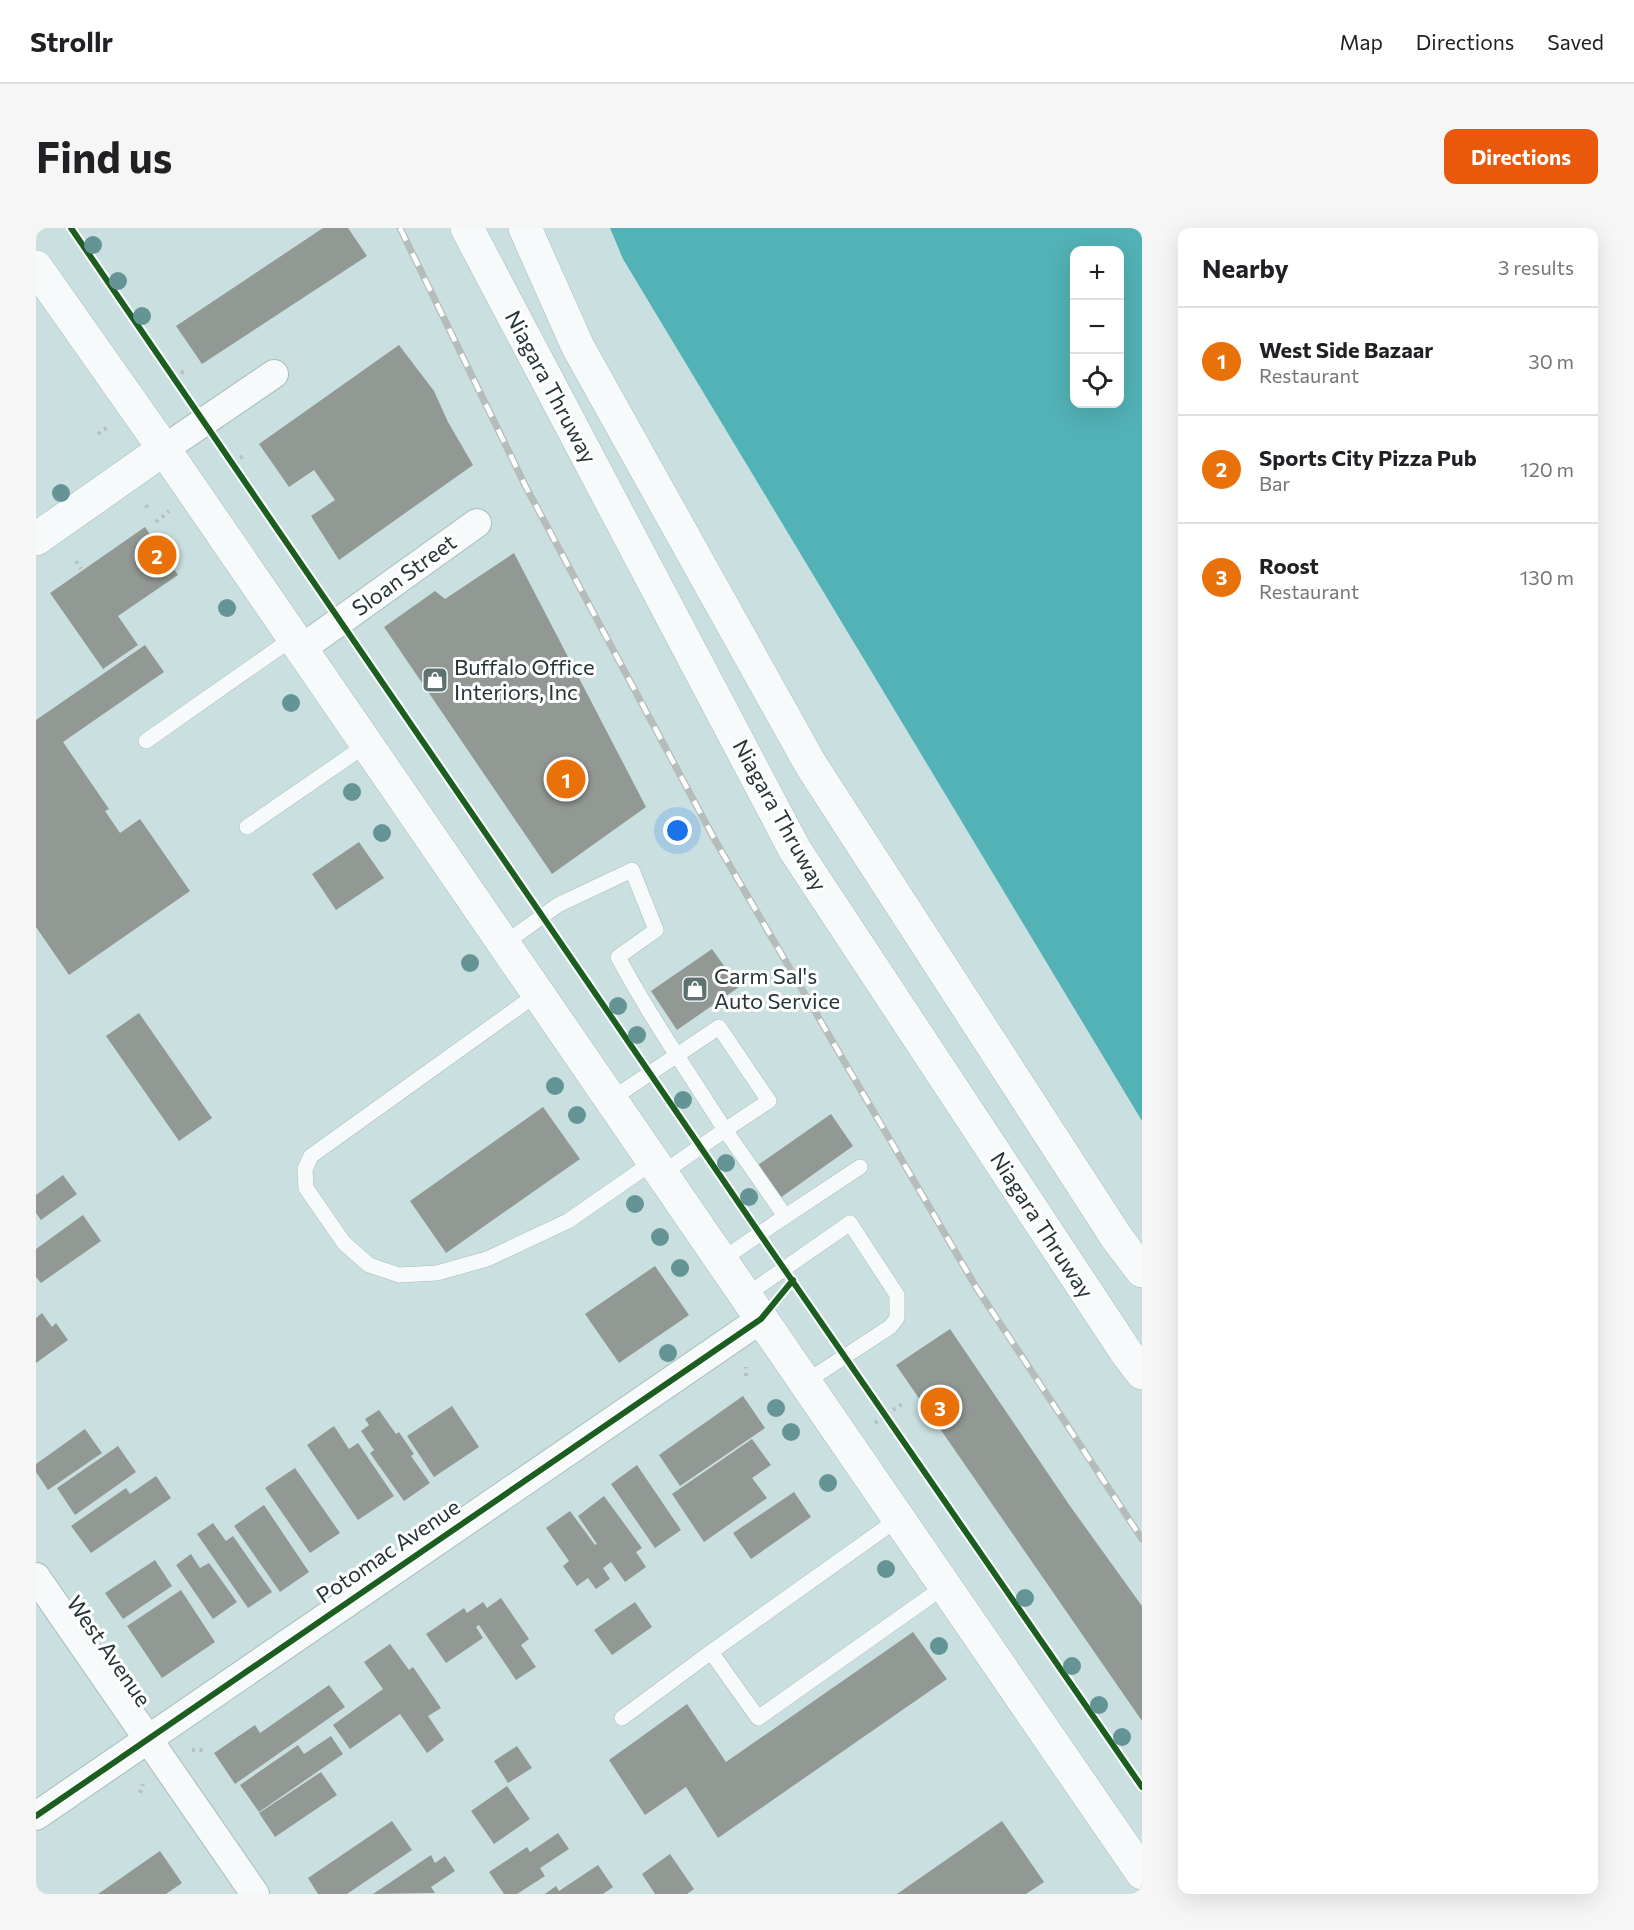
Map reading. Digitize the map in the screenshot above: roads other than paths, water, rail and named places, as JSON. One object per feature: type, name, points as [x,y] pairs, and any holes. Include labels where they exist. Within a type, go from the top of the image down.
[{"type":"main road","name":"Niagara Thruway","points":[[467,228],[795,850],[1137,1368]]},
{"type":"main road","name":"Niagara Thruway","points":[[525,228],[578,347],[811,765],[1111,1228],[1142,1271]]},
{"type":"main road","points":[[36,267],[164,448],[1142,1873]]},
{"type":"main road","points":[[36,539],[164,448]]},
{"type":"street","points":[[164,448],[274,374]]},
{"type":"street","name":"Sloan Street","points":[[297,644],[477,523]]},
{"type":"street","name":"Potomac Avenue","points":[[36,1816],[753,1307]]},
{"type":"street","name":"West Avenue","points":[[36,1577],[255,1894]]},
{"type":"lane","points":[[146,741],[297,644]]},
{"type":"lane","points":[[247,827],[366,745]]},
{"type":"lane","points":[[504,945],[558,905],[632,870],[656,930],[618,957],[725,1130],[785,1216]]},
{"type":"lane","points":[[537,994],[311,1156],[305,1169],[306,1188],[344,1244],[369,1265],[399,1275],[437,1273],[487,1259],[568,1221],[725,1130],[769,1101],[719,1027],[610,1100]]},
{"type":"lane","points":[[720,1261],[860,1167]]},
{"type":"lane","points":[[753,1307],[850,1223],[897,1295],[897,1318],[890,1327],[804,1383]]},
{"type":"lane","points":[[622,1718],[898,1519]]},
{"type":"lane","points":[[711,1652],[758,1718],[945,1586]]},
{"type":"water","points":[[610,228],[1142,228],[1142,1121],[623,259]]},
{"type":"railway","points":[[400,228],[526,487],[716,842],[976,1287],[1142,1539]]},
{"type":"place","name":"Sports City Pizza Pub","points":[[157,555]]},
{"type":"place","name":"Buffalo Office Interiors, Inc","points":[[435,680]]},
{"type":"place","name":"West Side Bazaar","points":[[566,779]]},
{"type":"place","name":"Carm Sal's Auto Service","points":[[695,989]]},
{"type":"place","name":"Roost","points":[[940,1407]]}]
